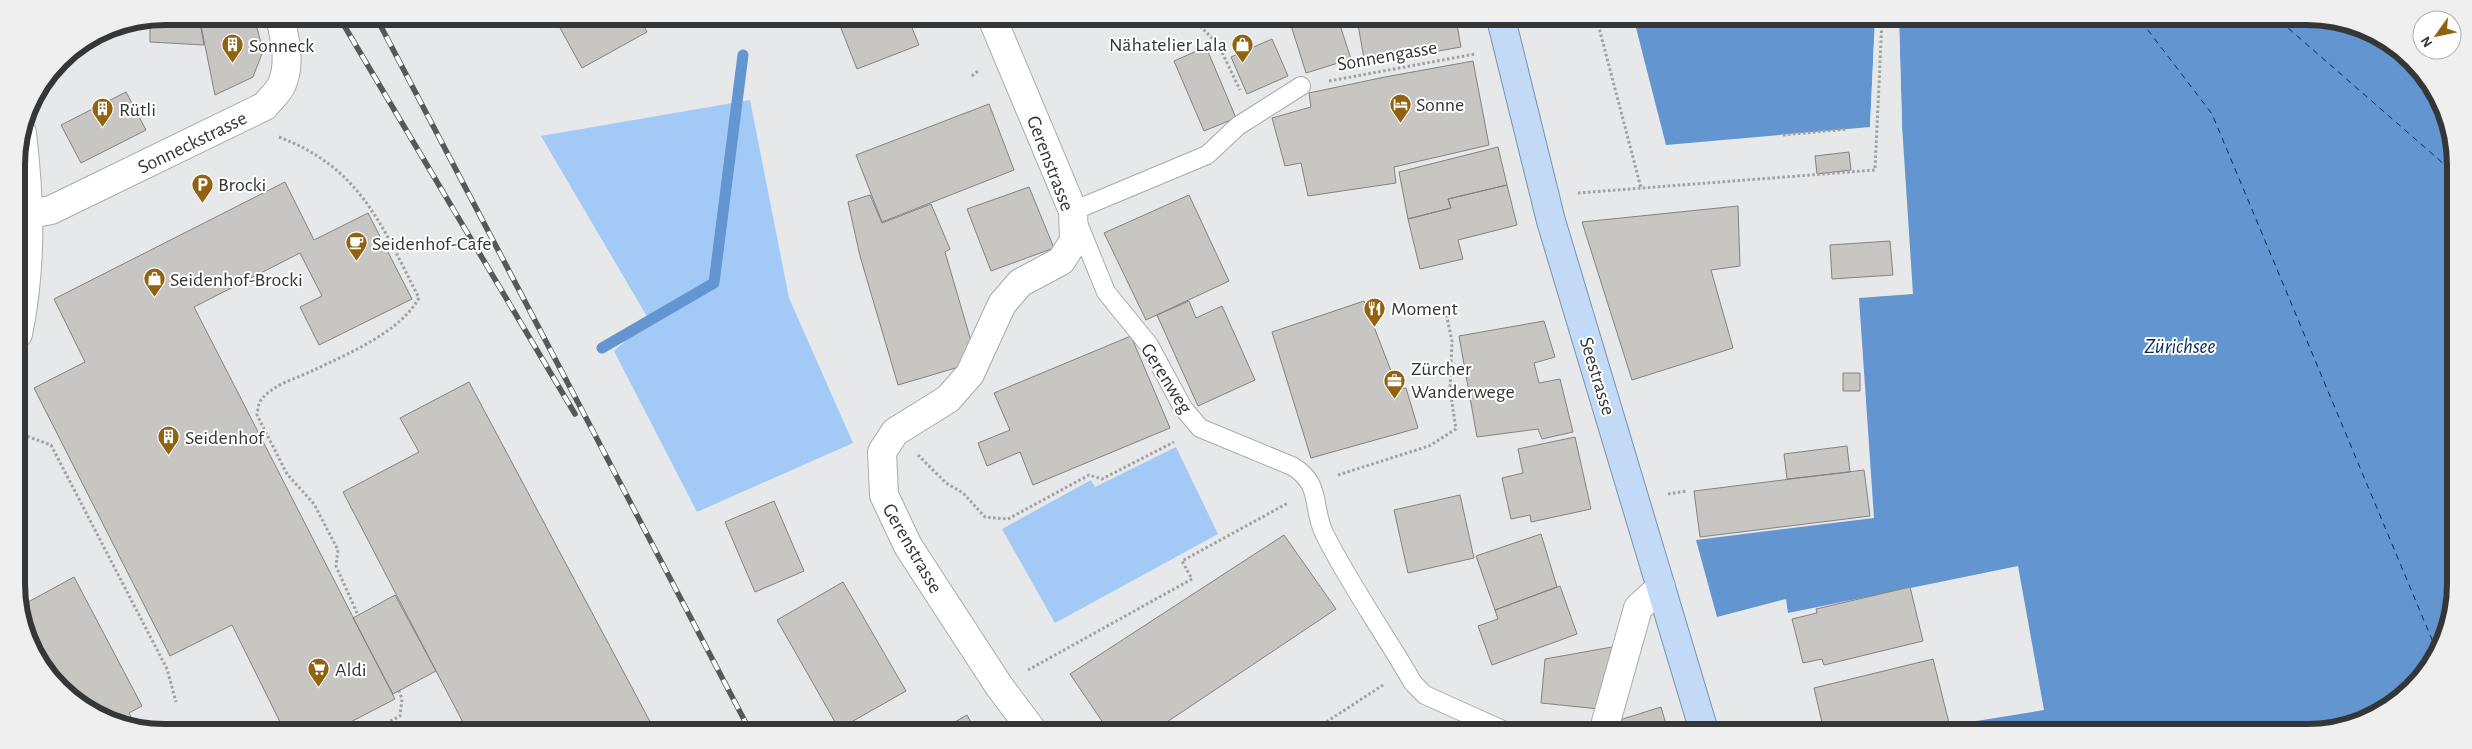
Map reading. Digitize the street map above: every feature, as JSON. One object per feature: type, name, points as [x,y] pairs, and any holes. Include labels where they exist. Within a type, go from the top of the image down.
[{"type":"main road","name":"Seestrasse","points":[[1502,25],[1552,221],[1702,724]]},
{"type":"street","name":"Sonneckstrasse","points":[[30,214],[51,210],[265,106],[282,86],[286,68],[286,42],[282,25]]},
{"type":"street","name":"Gerenstrasse","points":[[995,25],[1073,211],[1074,241],[1061,260],[1020,283],[1002,304],[970,374],[948,399],[895,432],[882,452],[884,495],[908,546],[998,686],[1027,724]]},
{"type":"street","points":[[25,163],[30,214],[25,235]]},
{"type":"street","points":[[1606,724],[1638,608],[1661,586]]},
{"type":"lane","points":[[1073,211],[1207,155],[1238,126],[1301,86]]},
{"type":"lane","name":"Gerenweg","points":[[1073,211],[1106,292],[1149,345],[1183,408],[1200,428],[1292,466],[1304,473],[1312,484]]},
{"type":"lane","points":[[1312,484],[1324,533],[1413,683],[1425,694],[1490,724]]},
{"type":"path","points":[[1199,25],[1218,44],[1252,116]]},
{"type":"path","points":[[1598,25],[1641,188]]},
{"type":"path","points":[[1571,193],[1874,170],[1882,25]]},
{"type":"path","name":"Sonnengasse","points":[[1301,86],[1508,48]]},
{"type":"path","points":[[1783,135],[1848,130]]},
{"type":"path","points":[[274,135],[306,149],[329,164],[357,188],[376,214],[419,298],[414,308],[392,329],[314,370],[280,385],[260,401],[257,415],[287,474],[314,504],[338,550],[336,566],[358,615]]},
{"type":"path","points":[[998,686],[1192,579],[1182,561],[1302,495],[1312,484],[1429,446],[1456,430],[1450,390],[1452,341],[1446,313]]},
{"type":"path","points":[[895,432],[946,483],[964,493],[985,516],[1008,520],[1089,475],[1102,479],[1200,428]]},
{"type":"path","points":[[25,436],[51,445],[167,669],[176,702]]},
{"type":"path","points":[[1667,494],[1688,492]]},
{"type":"path","points":[[1323,724],[1406,670]]},
{"type":"path","points":[[385,724],[400,716],[402,699],[399,691]]},
{"type":"shaded area","points":[[750,100],[789,298],[853,443],[697,512],[614,351],[649,320],[541,136]]},
{"type":"shaded area","points":[[1176,447],[1218,534],[1055,623],[1002,529],[1091,480],[1095,487]]},
{"type":"water","points":[[1635,25],[1875,25],[1870,127],[1666,145]]},
{"type":"water","name":"Zürichsee","points":[[1899,25],[2325,26],[2361,36],[2392,54],[2418,80],[2433,103],[2440,120],[2446,147],[2447,165],[2446,602],[2436,638],[2418,669],[2399,689],[2369,710],[2325,723],[1964,724],[2044,710],[2018,566],[1788,613],[1786,599],[1717,617],[1696,540],[1874,518],[1859,298],[1913,294],[1902,125]]},
{"type":"pier","points":[[1875,25],[1878,25],[1872,127],[1870,127]]},
{"type":"pier","points":[[1897,25],[1899,25],[1902,125],[1899,125]]},
{"type":"building","points":[[201,25],[204,45],[150,42],[150,26]]},
{"type":"building","name":"Sonneck","points":[[201,25],[256,25],[263,51],[253,77],[215,95]]},
{"type":"building","points":[[558,25],[643,25],[647,32],[582,68]]},
{"type":"building","points":[[840,25],[911,25],[919,45],[857,69]]},
{"type":"building","points":[[1291,25],[1340,25],[1351,59],[1306,73]]},
{"type":"building","points":[[1358,25],[1457,25],[1461,47],[1365,64]]},
{"type":"building","points":[[1272,39],[1288,76],[1247,94],[1231,57]]},
{"type":"building","points":[[1206,47],[1236,118],[1204,131],[1174,61]]},
{"type":"building","points":[[1473,61],[1489,145],[1394,167],[1396,183],[1308,196],[1301,163],[1285,166],[1272,118],[1311,107],[1309,93]]},
{"type":"building","name":"Rütli","points":[[126,92],[146,130],[81,163],[61,125]]},
{"type":"building","points":[[989,104],[1014,170],[882,222],[856,155]]},
{"type":"building","points":[[1498,147],[1507,185],[1448,199],[1451,208],[1408,219],[1399,172]]},
{"type":"building","points":[[1849,152],[1851,170],[1817,174],[1815,156]]},
{"type":"building","name":"Seidenhof","points":[[285,182],[314,240],[368,213],[412,299],[319,345],[300,307],[322,296],[300,253],[194,307],[395,699],[347,724],[281,724],[232,625],[170,656],[34,388],[85,362],[54,299]]},
{"type":"building","points":[[1507,185],[1517,225],[1458,240],[1463,259],[1420,269],[1408,219],[1451,208],[1448,199]]},
{"type":"building","points":[[1029,187],[1054,248],[991,271],[967,209]]},
{"type":"building","points":[[870,195],[882,223],[931,204],[950,249],[945,252],[971,341],[959,367],[898,385],[860,256],[848,202]]},
{"type":"building","points":[[1189,195],[1229,281],[1146,320],[1104,233]]},
{"type":"building","points":[[1738,206],[1740,266],[1711,270],[1733,348],[1632,380],[1582,222]]},
{"type":"building","points":[[1890,241],[1893,275],[1832,279],[1830,245]]},
{"type":"building","points":[[1189,301],[1196,318],[1222,306],[1255,380],[1198,406],[1157,315]]},
{"type":"building","points":[[1364,301],[1398,389],[1406,388],[1418,428],[1311,458],[1272,332]]},
{"type":"building","points":[[1544,321],[1555,357],[1534,363],[1539,383],[1560,379],[1573,432],[1542,439],[1538,429],[1477,437],[1459,336]]},
{"type":"building","points":[[1131,336],[1170,428],[1033,485],[1020,452],[987,466],[978,443],[1010,430],[994,393]]},
{"type":"building","points":[[1843,373],[1860,373],[1860,391],[1843,391]]},
{"type":"building","points":[[469,382],[651,724],[464,724],[343,492],[419,452],[400,418]]},
{"type":"building","points":[[1575,437],[1591,509],[1531,522],[1530,515],[1511,519],[1502,478],[1523,473],[1518,449]]},
{"type":"building","points":[[1847,446],[1850,472],[1787,479],[1784,454]]},
{"type":"building","points":[[1864,470],[1870,516],[1700,537],[1694,491]]},
{"type":"building","points":[[1460,495],[1474,558],[1408,573],[1394,510]]},
{"type":"building","points":[[774,501],[804,571],[755,592],[725,522]]},
{"type":"building","points":[[1541,534],[1557,587],[1495,610],[1476,556]]},
{"type":"building","points":[[1284,535],[1336,609],[1164,724],[1104,724],[1070,674]]},
{"type":"building","points":[[74,577],[142,706],[129,713],[133,720],[111,713],[95,705],[80,695],[60,676],[39,646],[32,629],[26,603]]},
{"type":"building","points":[[843,582],[906,691],[848,724],[836,724],[777,620]]},
{"type":"building","points":[[1560,586],[1577,634],[1492,665],[1478,626],[1498,619],[1495,610]]},
{"type":"building","points":[[1910,587],[1923,641],[1824,665],[1822,659],[1803,663],[1792,619],[1817,613],[1816,609]]},
{"type":"building","points":[[395,595],[436,671],[393,694],[353,618]]},
{"type":"building","points":[[1612,647],[1599,709],[1541,703],[1545,659]]},
{"type":"building","points":[[1933,659],[1949,723],[1822,724],[1814,688]]},
{"type":"building","points":[[1661,707],[1666,724],[1610,724]]},
{"type":"building","points":[[967,715],[972,724],[951,724]]},
{"type":"waterway","points":[[602,348],[714,283],[743,55]]},
{"type":"ferry route","points":[[2144,25],[2212,114],[2433,643]]},
{"type":"ferry route","points":[[2285,25],[2447,167]]},
{"type":"railway","points":[[344,25],[575,414]]},
{"type":"railway","points":[[380,25],[746,724]]},
{"type":"place","name":"Nähatelier Lala","points":[[1243,63]]},
{"type":"place","name":"Sonneck","points":[[233,64]]},
{"type":"place","name":"Sonne","points":[[1400,123]]},
{"type":"place","name":"Rütli","points":[[103,128]]},
{"type":"place","name":"Brocki","points":[[202,203]]},
{"type":"place","name":"Seidenhof-Cafe","points":[[356,262]]},
{"type":"place","name":"Seidenhof-Brocki","points":[[154,298]]},
{"type":"place","name":"Moment","points":[[1375,327]]},
{"type":"place","name":"Zürcher Wanderwege","points":[[1395,399]]},
{"type":"place","name":"Seidenhof","points":[[169,456]]},
{"type":"place","name":"Aldi","points":[[319,688]]}]
